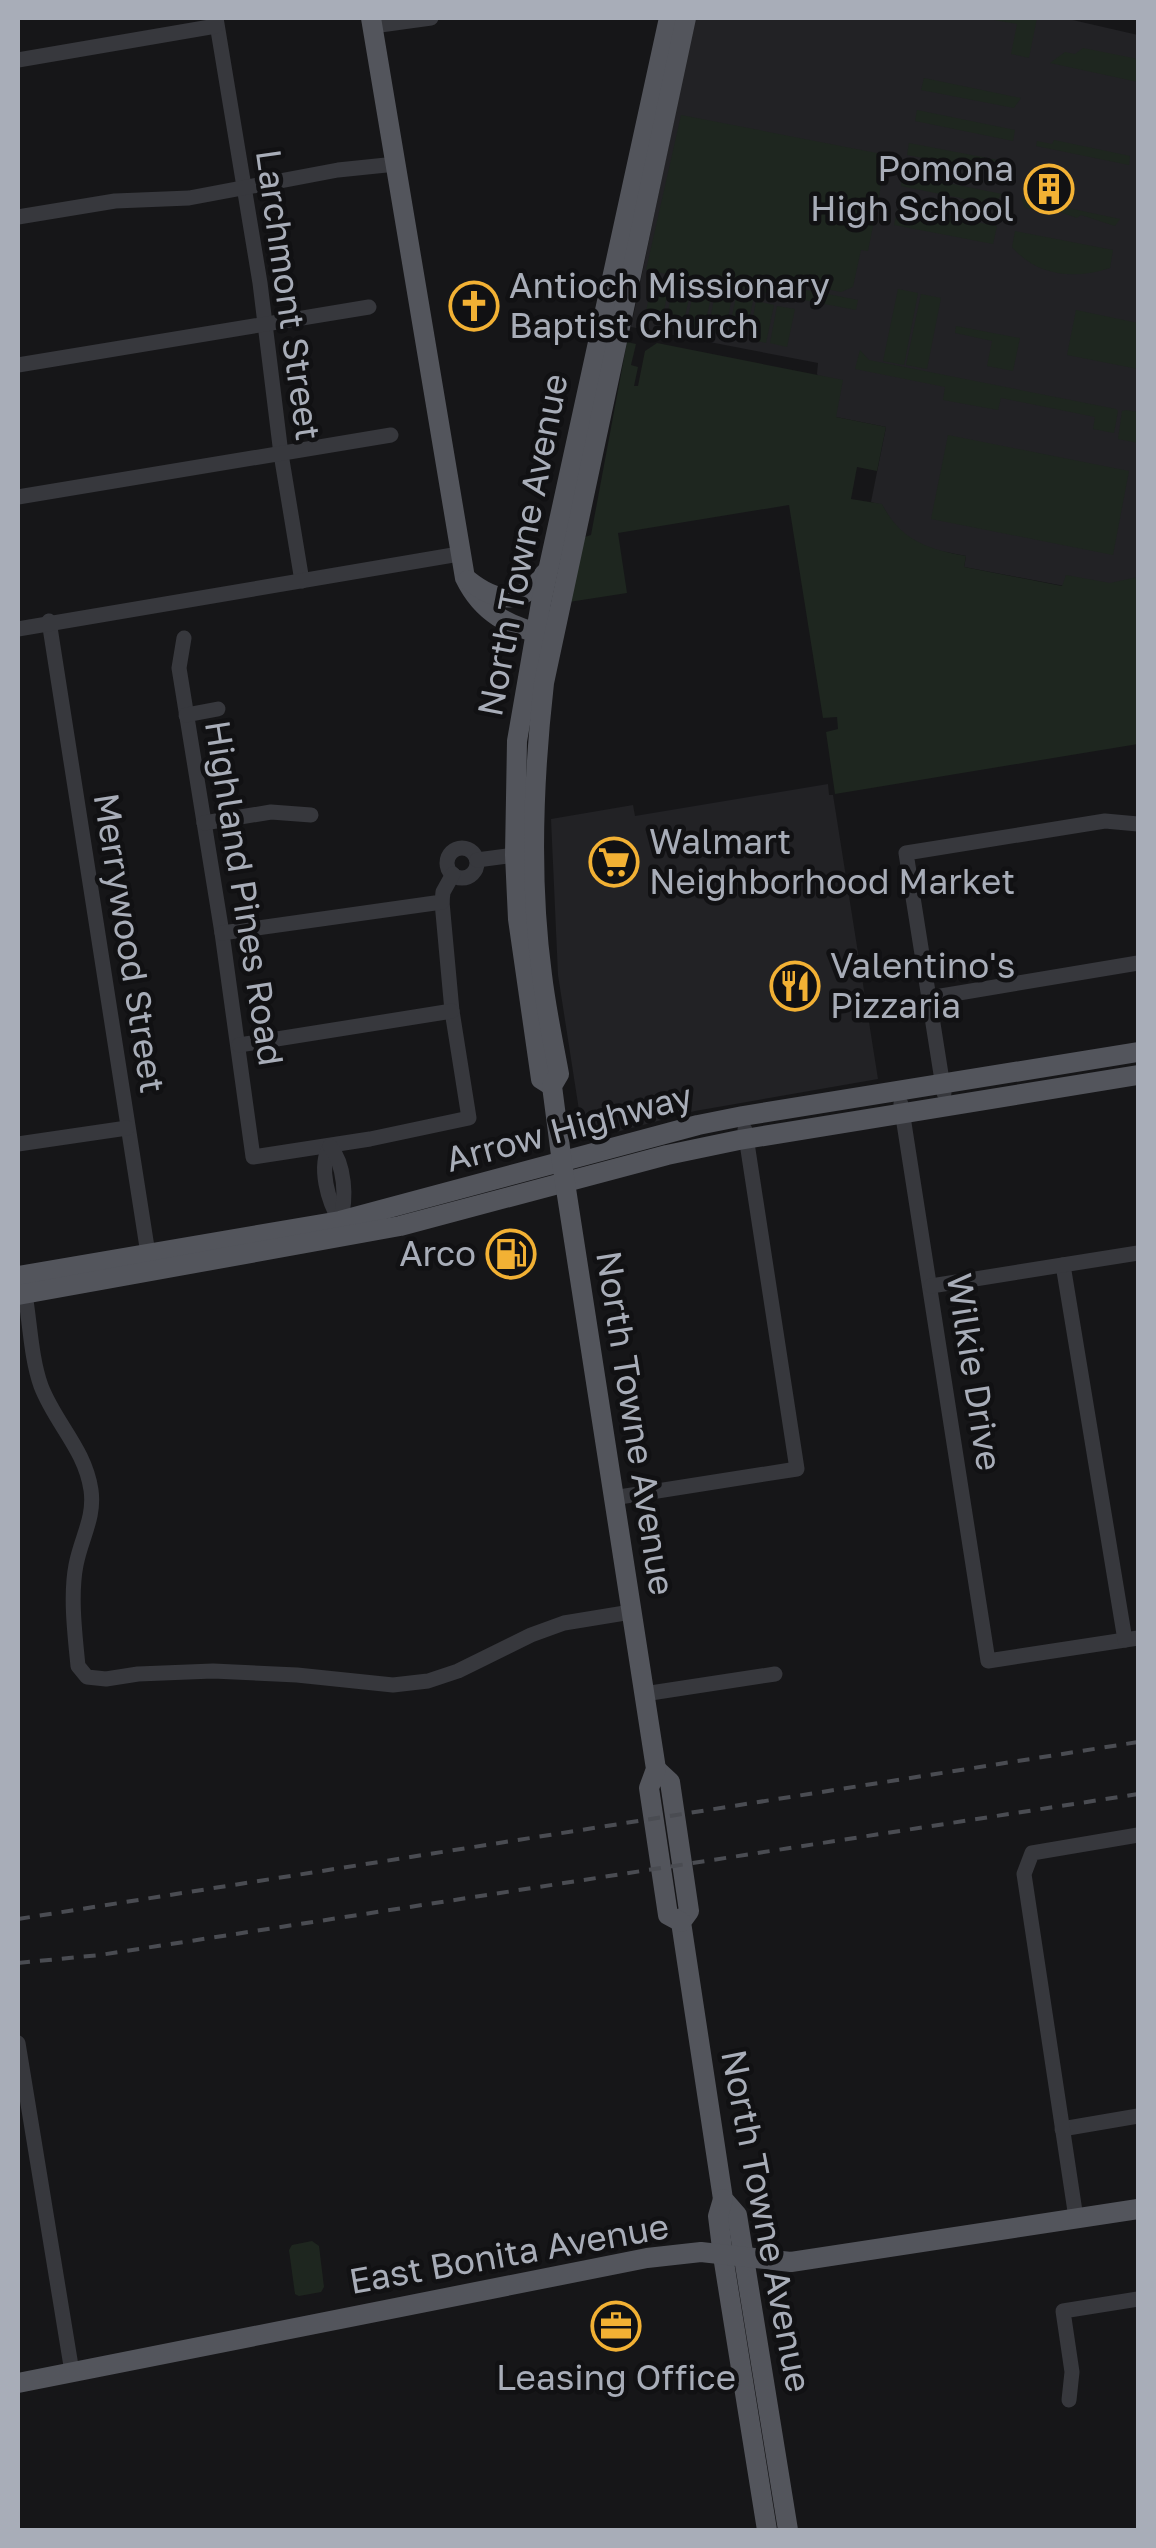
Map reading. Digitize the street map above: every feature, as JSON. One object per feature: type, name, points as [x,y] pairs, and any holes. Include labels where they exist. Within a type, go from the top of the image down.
[{"type":"main road","name":"North Towne Avenue","points":[[544,634],[549,568],[670,18]]},
{"type":"main road","name":"North Towne Avenue","points":[[686,18],[518,740],[524,854],[559,1074],[552,1086],[564,1174],[656,1769],[670,1782],[689,1911],[681,1922],[724,2199],[738,2215],[733,2258],[768,2530]]},
{"type":"main road","points":[[372,22],[465,578],[487,611],[510,624],[544,634]]},
{"type":"main road","points":[[465,578],[482,591],[512,598],[528,593],[549,568]]},
{"type":"main road","name":"Arrow Highway","points":[[944,1096],[1138,1052]]},
{"type":"main road","name":"Arrow Highway","points":[[20,1288],[666,1156],[901,1103],[1138,1075]]},
{"type":"main road","name":"Arrow Highway","points":[[150,1263],[400,1226],[743,1116],[901,1103]]},
{"type":"main road","name":"East Bonita Avenue","points":[[18,2383],[637,2260],[702,2252],[791,2262],[1138,2208]]},
{"type":"main road","name":"North Towne Avenue","points":[[733,2258],[788,2530]]},
{"type":"street","points":[[372,22],[431,18]]},
{"type":"street","points":[[18,60],[216,22]]},
{"type":"street","name":"Larchmont Street","points":[[216,22],[260,282],[281,454],[302,581]]},
{"type":"street","points":[[18,216],[114,201],[189,198],[338,170],[396,164]]},
{"type":"street","points":[[18,365],[369,306]]},
{"type":"street","points":[[18,496],[391,435]]},
{"type":"street","points":[[18,629],[460,554]]},
{"type":"street","name":"Merrywood Street","points":[[50,622],[150,1263]]},
{"type":"street","name":"Highland Pines Road","points":[[184,638],[179,668],[239,1045],[253,1158],[330,1146]]},
{"type":"street","points":[[186,714],[218,709]]},
{"type":"street","points":[[204,822],[271,812],[311,815]]},
{"type":"street","points":[[944,1096],[906,852],[1105,822],[1138,824]]},
{"type":"street","points":[[455,850],[468,850],[477,860],[476,869],[461,878],[452,874],[447,861],[455,850]]},
{"type":"street","points":[[477,860],[524,854]]},
{"type":"street","points":[[340,1221],[331,1206],[324,1158],[330,1146],[469,1118],[452,1010],[442,902],[452,874]]},
{"type":"street","points":[[222,933],[442,902]]},
{"type":"street","points":[[929,998],[1138,963]]},
{"type":"street","points":[[239,1045],[452,1010]]},
{"type":"street","name":"Wilkie Drive","points":[[901,1103],[988,1661],[1132,1639]]},
{"type":"street","points":[[614,1498],[797,1469],[743,1116]]},
{"type":"street","points":[[18,1144],[127,1128]]},
{"type":"street","points":[[930,1286],[1138,1253]]},
{"type":"street","points":[[1063,1264],[1132,1639]]},
{"type":"street","points":[[20,1288],[40,1382],[87,1466],[92,1520],[79,1551],[74,1578],[78,1666],[87,1676],[106,1679],[212,1671],[393,1684],[428,1681],[458,1672],[531,1634],[630,1612]]},
{"type":"street","points":[[644,1694],[775,1674]]},
{"type":"street","points":[[1076,2218],[1024,1874],[1032,1853],[1138,1835]]},
{"type":"street","points":[[18,2043],[72,2372]]},
{"type":"street","points":[[1062,2128],[1138,2116]]},
{"type":"street","points":[[1069,2400],[1072,2372],[1063,2311],[1138,2299]]},
{"type":"shaded area","points":[[695,18],[1064,18],[1138,35],[1138,600],[964,567],[966,556],[930,549],[909,539],[882,505],[871,502],[886,427],[836,417],[817,374],[818,363],[631,327]]},
{"type":"shaded area","points":[[983,18],[1037,18],[1029,58],[1011,54],[1017,24]]},
{"type":"shaded area","points":[[1083,48],[1138,59],[1138,82],[1050,63],[1065,52],[1075,54]]},
{"type":"shaded area","points":[[924,78],[1021,98],[1014,108],[921,90]]},
{"type":"shaded area","points":[[917,110],[1015,130],[1013,141],[915,121]]},
{"type":"shaded area","points":[[681,115],[887,155],[868,251],[861,250],[853,287],[841,292],[778,279],[776,284],[858,300],[856,310],[646,270]]},
{"type":"shaded area","points":[[1054,140],[1130,156],[1129,165],[1036,146],[1037,141],[1052,144]]},
{"type":"shaded area","points":[[909,143],[1008,162],[1006,174],[907,155]]},
{"type":"shaded area","points":[[903,174],[1002,194],[994,205],[901,186]]},
{"type":"shaded area","points":[[1021,198],[1120,219],[1115,226],[1052,209],[1047,212],[1025,208]]},
{"type":"shaded area","points":[[898,207],[997,226],[993,244],[894,225]]},
{"type":"shaded area","points":[[1015,231],[1113,250],[1110,268],[1083,274],[1045,270],[1012,247]]},
{"type":"shaded area","points":[[652,280],[669,284],[662,322],[645,318]]},
{"type":"shaded area","points":[[673,284],[691,288],[683,326],[666,323]]},
{"type":"shaded area","points":[[694,289],[712,292],[704,330],[686,327]]},
{"type":"shaded area","points":[[898,289],[918,293],[904,365],[883,361]]},
{"type":"shaded area","points":[[715,293],[732,296],[725,334],[708,331]]},
{"type":"shaded area","points":[[921,294],[941,298],[927,369],[906,365]]},
{"type":"shaded area","points":[[736,297],[753,300],[746,339],[728,335]]},
{"type":"shaded area","points":[[756,301],[774,305],[766,343],[749,339]]},
{"type":"shaded area","points":[[777,306],[795,309],[787,347],[770,343]]},
{"type":"shaded area","points":[[1076,310],[1138,323],[1138,369],[1067,355]]},
{"type":"shaded area","points":[[956,326],[1020,338],[1013,371],[987,366],[992,341],[955,333]]},
{"type":"shaded area","points":[[627,342],[636,344],[631,365],[638,367],[634,386],[638,386],[645,351],[657,343],[843,380],[836,417],[886,427],[877,471],[857,467],[851,499],[882,504],[907,535],[940,550],[966,556],[964,567],[1062,586],[1066,575],[1110,583],[1138,577],[1138,744],[835,794],[826,732],[838,729],[837,717],[823,718],[789,505],[618,533],[627,593],[569,602],[585,537],[591,535]]},
{"type":"shaded area","points":[[860,350],[869,360],[1116,409],[1114,433],[1093,429],[1095,417],[1001,398],[998,410],[943,400],[945,387],[855,369]]},
{"type":"shaded area","points":[[1122,411],[1138,412],[1138,443],[1118,439]]},
{"type":"shaded area","points":[[948,435],[1129,471],[1113,555],[931,519]]},
{"type":"shaded area","points":[[828,784],[829,795],[833,795],[878,1079],[695,1111],[598,1137],[583,1136],[558,975],[551,819],[633,805],[635,816]]},
{"type":"shaded area","points":[[312,2241],[319,2246],[324,2287],[321,2292],[299,2296],[295,2294],[289,2250],[292,2245]]},
{"type":"railway","points":[[18,1919],[1138,1742]]},
{"type":"railway","points":[[18,1963],[100,1955],[1138,1794]]},
{"type":"place","name":"Pomona High School","points":[[1049,189]]},
{"type":"place","name":"Antioch Missionary Baptist Church","points":[[474,306]]},
{"type":"place","name":"Walmart Neighborhood Market","points":[[614,862]]},
{"type":"place","name":"Valentino's Pizzaria","points":[[795,986]]},
{"type":"place","name":"Arco","points":[[511,1254]]},
{"type":"place","name":"Leasing Office","points":[[616,2326]]}]
